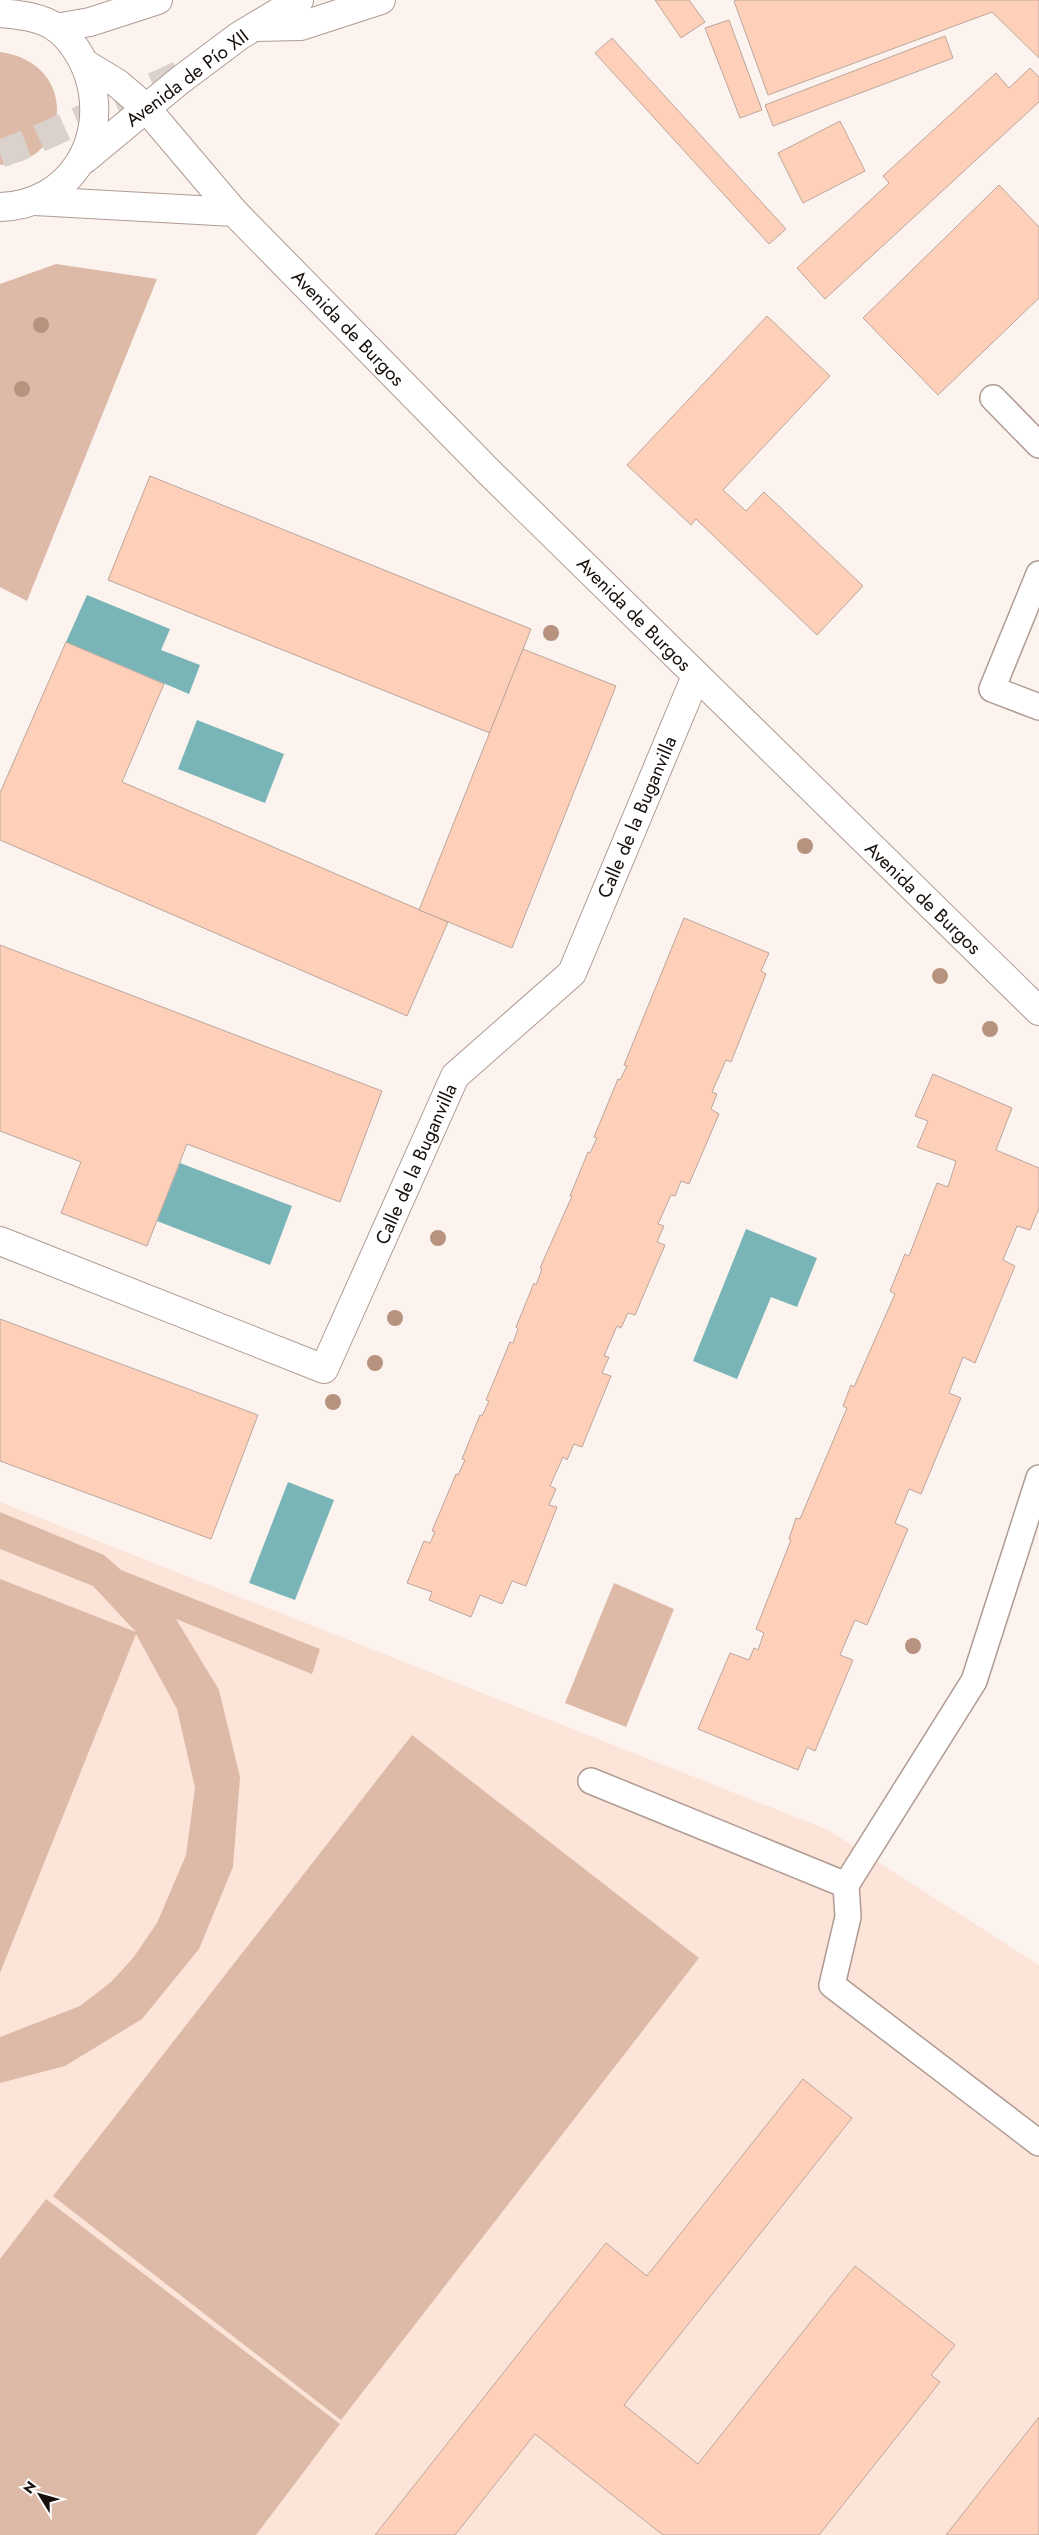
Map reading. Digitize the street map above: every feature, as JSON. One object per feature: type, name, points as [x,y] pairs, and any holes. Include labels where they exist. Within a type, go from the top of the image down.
[{"type":"street","points":[[56,28],[90,22],[158,0]]},
{"type":"street","name":"Avenida de Pío XII","points":[[80,163],[145,107],[247,31],[299,0]]},
{"type":"street","points":[[247,31],[301,26],[381,0]]},
{"type":"street","name":"Avenida de Burgos","points":[[16,9],[56,28],[72,45],[84,63],[95,96],[94,131],[80,163],[60,185],[36,201]]},
{"type":"street","name":"Avenida de Burgos","points":[[84,63],[117,83],[145,107],[234,212],[489,472],[1039,1011]]},
{"type":"street","name":"Avenida de Burgos","points":[[0,207],[14,207],[36,201],[234,212]]},
{"type":"street","name":"Calle de la Buganvilla","points":[[0,1242],[324,1369],[455,1076],[572,973],[696,676]]},
{"type":"lane","points":[[993,398],[1039,445]]},
{"type":"lane","points":[[1039,574],[992,689],[1039,707]]},
{"type":"lane","points":[[1039,1478],[974,1681],[846,1885],[848,1917],[832,1985],[1039,2143]]},
{"type":"lane","points":[[591,1781],[846,1885]]},
{"type":"shaded area","points":[[0,52],[26,60],[44,74],[54,92],[57,112],[53,131],[42,148],[24,160],[0,165]]},
{"type":"shaded area","points":[[56,264],[157,279],[27,601],[0,587],[0,284]]},
{"type":"shaded area","points":[[0,1502],[828,1830],[1039,1965],[1039,2535],[0,2535]]},
{"type":"shaded area","points":[[0,1512],[104,1555],[121,1570],[320,1649],[312,1674],[176,1619],[219,1690],[240,1777],[233,1867],[199,1949],[142,2019],[65,2066],[0,2083],[0,2037],[80,2006],[111,1982],[133,1958],[157,1923],[186,1855],[195,1788],[177,1709],[136,1634],[0,1973],[0,1579],[136,1632],[93,1586],[0,1549]]},
{"type":"shaded area","points":[[614,1583],[674,1609],[626,1727],[565,1703]]},
{"type":"shaded area","points":[[412,1735],[699,1958],[341,2420],[53,2196]]},
{"type":"shaded area","points":[[46,2199],[340,2424],[256,2535],[0,2535],[0,2259]]},
{"type":"water","points":[[87,595],[170,629],[161,650],[200,665],[189,694],[66,642]]},
{"type":"water","points":[[197,720],[284,754],[265,803],[178,769]]},
{"type":"water","points":[[180,1163],[292,1206],[270,1265],[157,1221]]},
{"type":"water","points":[[746,1229],[817,1258],[797,1307],[771,1297],[737,1379],[693,1361]]},
{"type":"water","points":[[288,1482],[334,1500],[295,1600],[249,1583]]},
{"type":"building","points":[[655,0],[689,0],[705,22],[681,38]]},
{"type":"building","points":[[1039,0],[1039,58],[992,12],[768,95],[734,1]]},
{"type":"building","points":[[729,20],[762,110],[740,118],[705,28]]},
{"type":"building","points":[[945,36],[953,58],[773,126],[765,105]]},
{"type":"building","points":[[612,38],[786,229],[769,244],[595,53]]},
{"type":"building","points":[[1030,68],[1039,77],[1039,102],[825,299],[797,268],[889,183],[883,176],[996,73],[1009,88]]},
{"type":"building","points":[[840,121],[865,171],[803,203],[778,153]]},
{"type":"building","points":[[999,185],[1039,227],[1039,298],[938,395],[863,318]]},
{"type":"building","points":[[767,316],[830,376],[723,490],[746,511],[764,492],[863,586],[817,635],[696,519],[691,525],[627,465]]},
{"type":"building","points":[[150,476],[531,629],[490,733],[108,580]]},
{"type":"building","points":[[66,642],[164,684],[122,782],[448,922],[407,1016],[0,840],[0,793]]},
{"type":"building","points":[[523,649],[616,686],[512,948],[419,910]]},
{"type":"building","points":[[684,918],[769,953],[761,971],[766,974],[731,1062],[726,1060],[712,1092],[717,1094],[711,1109],[719,1114],[689,1184],[681,1181],[675,1196],[671,1195],[658,1224],[664,1226],[657,1242],[665,1245],[635,1315],[628,1313],[621,1328],[617,1326],[604,1356],[609,1357],[602,1373],[611,1376],[582,1447],[574,1444],[567,1460],[563,1457],[550,1486],[556,1489],[549,1505],[557,1507],[526,1586],[512,1581],[502,1604],[480,1595],[471,1617],[429,1600],[432,1592],[407,1583],[424,1541],[430,1543],[435,1532],[432,1531],[456,1474],[458,1475],[465,1460],[462,1459],[480,1415],[482,1416],[489,1401],[486,1400],[510,1342],[513,1343],[518,1329],[516,1327],[534,1283],[536,1285],[542,1269],[540,1268],[572,1196],[570,1196],[588,1152],[590,1153],[597,1138],[594,1137],[618,1079],[620,1080],[627,1066],[624,1065]]},
{"type":"building","points":[[0,945],[382,1091],[340,1202],[187,1144],[147,1246],[61,1213],[81,1162],[0,1131]]},
{"type":"building","points":[[933,1074],[1012,1108],[996,1150],[1039,1168],[1039,1208],[1030,1230],[1017,1226],[1003,1260],[1015,1266],[975,1363],[963,1357],[949,1393],[961,1398],[921,1494],[909,1489],[895,1523],[908,1529],[867,1625],[855,1620],[840,1655],[853,1660],[815,1751],[807,1747],[798,1770],[698,1729],[730,1653],[749,1660],[754,1648],[758,1650],[764,1633],[756,1629],[791,1540],[789,1539],[796,1518],[800,1519],[847,1408],[843,1406],[851,1385],[854,1387],[895,1294],[890,1291],[905,1254],[909,1256],[937,1183],[948,1187],[956,1161],[917,1147],[928,1121],[915,1116]]},
{"type":"building","points":[[0,1319],[258,1415],[211,1539],[0,1461]]},
{"type":"building","points":[[803,2079],[852,2118],[624,2405],[698,2464],[855,2266],[955,2345],[931,2375],[940,2382],[819,2535],[663,2535],[535,2434],[455,2535],[375,2535],[606,2243],[647,2276]]},
{"type":"building","points":[[1039,2417],[1039,2535],[946,2535]]},
{"type":"tunnel","points":[[0,154],[36,140],[181,74]]}]
